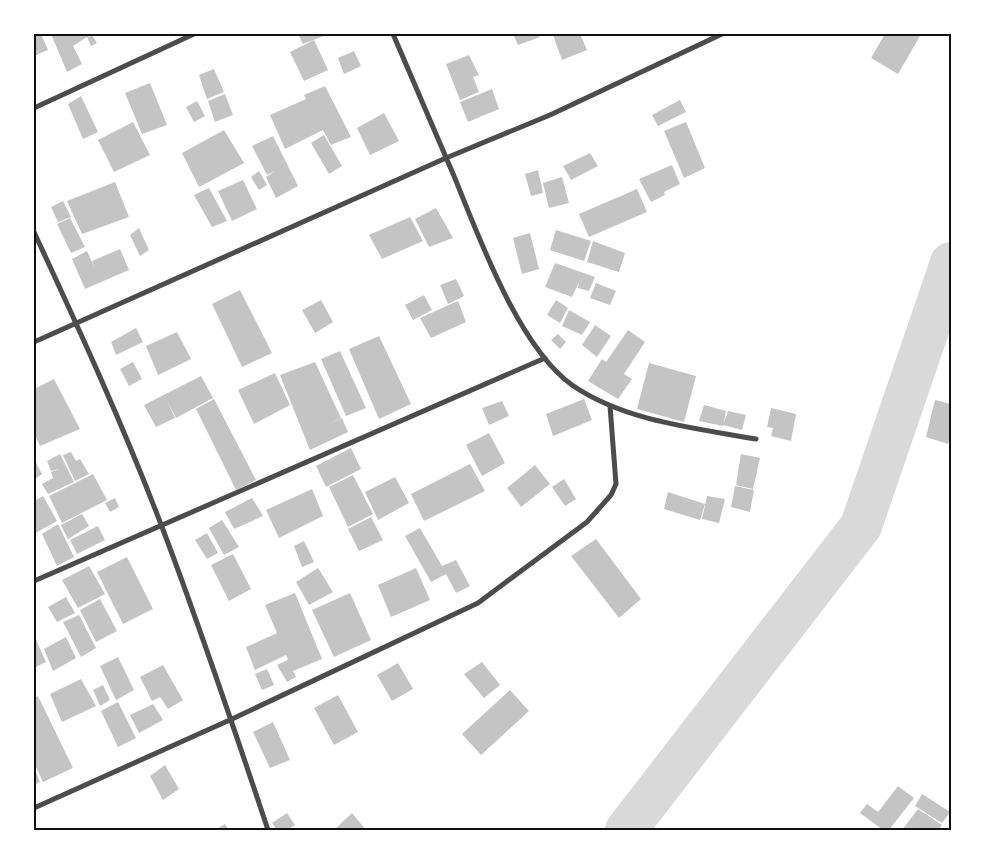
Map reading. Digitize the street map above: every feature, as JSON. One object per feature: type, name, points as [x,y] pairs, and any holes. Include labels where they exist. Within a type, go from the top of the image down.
[{"type":"street","points":[[34,108],[194,34]]},
{"type":"street","points":[[393,34],[492,267],[524,328],[545,358],[571,384],[610,406],[656,419],[756,439]]},
{"type":"street","points":[[34,342],[446,158],[550,115],[722,34]]},
{"type":"street","points":[[34,232],[76,323],[162,525],[232,719],[268,830]]},
{"type":"street","points":[[34,581],[227,499],[545,358]]},
{"type":"street","points":[[34,808],[232,719],[478,603],[587,522],[611,495],[616,484],[610,406]]},
{"type":"building","points":[[41,34],[48,50],[34,56],[34,35]]},
{"type":"building","points":[[51,34],[87,34],[89,37],[92,35],[97,43],[91,46],[87,37],[73,46],[82,64],[67,72]]},
{"type":"building","points":[[298,34],[329,34],[303,44]]},
{"type":"building","points":[[513,34],[539,34],[540,37],[518,45]]},
{"type":"building","points":[[580,34],[587,50],[562,60],[553,35]]},
{"type":"building","points":[[885,34],[916,34],[920,36],[898,74],[871,58]]},
{"type":"building","points":[[314,40],[328,70],[304,81],[290,52]]},
{"type":"building","points":[[354,51],[361,66],[344,74],[338,58]]},
{"type":"building","points":[[469,55],[479,75],[473,77],[479,92],[460,100],[446,64]]},
{"type":"building","points":[[214,69],[224,92],[207,99],[199,75]]},
{"type":"building","points":[[150,83],[167,125],[142,134],[125,93]]},
{"type":"building","points":[[325,86],[351,137],[331,145],[323,130],[285,149],[270,115],[306,99],[304,95]]},
{"type":"building","points":[[492,89],[499,109],[468,122],[460,102]]},
{"type":"building","points":[[225,94],[233,115],[215,122],[208,101]]},
{"type":"building","points":[[81,96],[98,132],[83,139],[68,104]]},
{"type":"building","points":[[680,100],[686,112],[658,126],[652,115]]},
{"type":"building","points":[[197,101],[205,116],[194,122],[186,107]]},
{"type":"building","points":[[384,113],[399,141],[370,155],[357,128]]},
{"type":"building","points":[[133,122],[150,155],[114,172],[98,140]]},
{"type":"building","points":[[686,122],[705,168],[684,178],[664,131]]},
{"type":"building","points":[[224,130],[244,163],[199,187],[182,153]]},
{"type":"building","points":[[324,135],[342,166],[329,174],[311,143]]},
{"type":"building","points":[[273,136],[298,186],[276,198],[266,177],[275,171],[267,175],[252,146]]},
{"type":"building","points":[[590,153],[598,166],[571,180],[563,166]]},
{"type":"building","points":[[672,165],[680,184],[664,192],[665,195],[651,202],[639,179]]},
{"type":"building","points":[[538,170],[543,193],[531,196],[525,174]]},
{"type":"building","points":[[259,171],[267,185],[259,190],[251,177]]},
{"type":"building","points":[[562,177],[569,203],[549,208],[543,183]]},
{"type":"building","points":[[243,180],[257,209],[232,221],[218,191]]},
{"type":"building","points":[[115,182],[129,217],[82,234],[67,201]]},
{"type":"building","points":[[209,188],[227,221],[212,227],[194,195]]},
{"type":"building","points":[[637,189],[647,212],[589,237],[579,214]]},
{"type":"building","points":[[63,201],[71,217],[58,222],[51,207]]},
{"type":"building","points":[[436,208],[453,238],[429,247],[415,219]]},
{"type":"building","points":[[410,217],[423,241],[382,259],[369,235]]},
{"type":"building","points":[[70,218],[85,247],[71,253],[57,224]]},
{"type":"building","points":[[139,228],[149,250],[140,256],[130,235]]},
{"type":"building","points":[[556,230],[591,241],[584,261],[550,250]]},
{"type":"building","points":[[530,233],[539,269],[522,274],[513,238]]},
{"type":"building","points":[[593,241],[625,253],[619,272],[587,262]]},
{"type":"building","points":[[120,249],[129,270],[85,289],[72,259],[87,251],[95,269],[92,261]]},
{"type":"building","points":[[555,263],[595,277],[589,291],[578,288],[579,282],[572,297],[545,287]]},
{"type":"building","points":[[456,279],[464,296],[448,304],[440,285]]},
{"type":"building","points":[[596,283],[616,291],[610,305],[590,298]]},
{"type":"building","points":[[240,290],[272,353],[242,367],[212,304]]},
{"type":"building","points":[[424,295],[432,310],[413,320],[405,305]]},
{"type":"building","points":[[321,300],[333,322],[315,333],[302,310]]},
{"type":"building","points":[[556,300],[568,308],[560,323],[547,315]]},
{"type":"building","points":[[458,301],[466,322],[431,338],[420,318]]},
{"type":"building","points":[[569,310],[590,322],[582,335],[562,326]]},
{"type":"building","points":[[595,325],[611,336],[597,357],[582,345]]},
{"type":"building","points":[[136,328],[143,342],[116,355],[111,342]]},
{"type":"building","points":[[628,330],[645,342],[624,374],[632,379],[618,399],[588,381],[602,359],[606,362]]},
{"type":"building","points":[[177,332],[191,359],[158,375],[146,346]]},
{"type":"building","points":[[558,334],[566,342],[560,349],[551,340]]},
{"type":"building","points":[[379,336],[411,404],[379,419],[349,349]]},
{"type":"building","points":[[340,351],[366,408],[346,416],[321,359]]},
{"type":"building","points":[[133,362],[142,379],[129,386],[120,369]]},
{"type":"building","points":[[315,362],[341,418],[324,426],[342,418],[348,432],[310,450],[280,375]]},
{"type":"building","points":[[649,363],[696,376],[684,422],[637,409]]},
{"type":"building","points":[[275,373],[290,405],[254,424],[238,390]]},
{"type":"building","points":[[201,376],[213,398],[176,418],[167,401],[175,418],[156,427],[144,405]]},
{"type":"building","points":[[54,379],[80,429],[40,446],[34,432],[34,389]]},
{"type":"building","points":[[214,399],[256,480],[236,490],[196,409]]},
{"type":"building","points":[[584,399],[592,420],[553,436],[546,414]]},
{"type":"building","points":[[935,400],[951,404],[951,431],[948,444],[926,437]]},
{"type":"building","points":[[502,401],[509,416],[489,425],[482,408]]},
{"type":"building","points":[[704,405],[726,411],[723,426],[699,421]]},
{"type":"building","points":[[771,408],[796,414],[791,441],[771,436],[773,428],[767,427]]},
{"type":"building","points":[[728,411],[746,415],[742,430],[723,425]]},
{"type":"building","points":[[489,433],[505,463],[482,476],[466,445]]},
{"type":"building","points":[[351,448],[361,469],[326,487],[316,466]]},
{"type":"building","points":[[71,452],[76,461],[80,459],[89,474],[75,481],[63,455]]},
{"type":"building","points":[[60,454],[74,482],[48,494],[42,484],[53,478],[51,472],[59,469],[51,471],[47,461]]},
{"type":"building","points":[[741,454],[760,458],[753,489],[736,485]]},
{"type":"building","points":[[34,459],[42,474],[34,480]]},
{"type":"building","points":[[470,464],[485,491],[424,521],[411,494]]},
{"type":"building","points":[[535,465],[550,484],[521,507],[507,488]]},
{"type":"building","points":[[93,474],[107,500],[62,523],[49,496]]},
{"type":"building","points":[[353,475],[373,514],[348,527],[329,487]]},
{"type":"building","points":[[395,477],[409,503],[378,520],[365,492]]},
{"type":"building","points":[[564,479],[576,499],[565,506],[552,487]]},
{"type":"building","points":[[735,486],[754,490],[750,512],[731,507]]},
{"type":"building","points":[[312,489],[323,516],[279,538],[266,510]]},
{"type":"building","points":[[668,492],[705,504],[700,520],[664,509]]},
{"type":"building","points":[[43,496],[57,521],[34,534],[34,501]]},
{"type":"building","points":[[707,496],[725,499],[719,523],[702,519]]},
{"type":"building","points":[[115,498],[119,507],[110,512],[105,503]]},
{"type":"building","points":[[252,498],[263,516],[234,529],[225,512]]},
{"type":"building","points":[[82,514],[89,526],[68,539],[61,525]]},
{"type":"building","points":[[371,517],[383,540],[359,551],[348,529]]},
{"type":"building","points":[[222,520],[239,547],[224,555],[209,528]]},
{"type":"building","points":[[58,524],[74,557],[57,566],[42,534]]},
{"type":"building","points":[[98,526],[105,540],[77,554],[70,540]]},
{"type":"building","points":[[420,528],[442,566],[456,560],[470,586],[456,593],[446,574],[431,582],[405,536]]},
{"type":"building","points":[[207,533],[218,553],[207,559],[195,540]]},
{"type":"building","points":[[596,539],[641,599],[619,618],[571,556]]},
{"type":"building","points":[[304,541],[314,562],[302,567],[294,546]]},
{"type":"building","points":[[233,554],[251,589],[229,601],[211,565]]},
{"type":"building","points":[[127,557],[153,609],[123,624],[97,572]]},
{"type":"building","points":[[89,566],[105,594],[78,608],[62,580]]},
{"type":"building","points":[[318,568],[333,592],[309,605],[296,582]]},
{"type":"building","points":[[416,568],[430,600],[391,617],[378,585]]},
{"type":"building","points":[[295,593],[322,659],[293,671],[296,677],[287,682],[277,665],[288,660],[286,655],[255,670],[246,647],[277,633],[265,605]]},
{"type":"building","points":[[350,593],[371,640],[334,657],[312,610]]},
{"type":"building","points":[[66,597],[75,613],[57,622],[48,607]]},
{"type":"building","points":[[100,599],[117,631],[96,642],[80,610]]},
{"type":"building","points":[[79,615],[96,648],[81,657],[63,622]]},
{"type":"building","points":[[34,635],[46,662],[34,668]]},
{"type":"building","points":[[66,637],[76,658],[53,671],[44,649]]},
{"type":"building","points":[[118,657],[134,690],[116,700],[100,666]]},
{"type":"building","points":[[482,662],[500,685],[484,698],[464,674]]},
{"type":"building","points":[[398,663],[413,689],[392,701],[377,675]]},
{"type":"building","points":[[163,665],[183,700],[168,709],[160,697],[152,701],[140,677]]},
{"type":"building","points":[[267,669],[274,685],[262,690],[255,674]]},
{"type":"building","points":[[81,679],[96,706],[62,722],[50,694]]},
{"type":"building","points":[[103,685],[110,700],[100,706],[93,690]]},
{"type":"building","points":[[510,690],[529,711],[481,755],[462,734]]},
{"type":"building","points":[[338,695],[358,732],[334,745],[314,708]]},
{"type":"building","points":[[38,696],[73,768],[43,782],[34,763],[34,698]]},
{"type":"building","points":[[118,702],[136,738],[118,747],[101,711]]},
{"type":"building","points":[[153,704],[163,720],[139,733],[130,715]]},
{"type":"building","points":[[273,722],[290,760],[270,768],[253,732]]},
{"type":"building","points":[[165,765],[179,789],[163,800],[150,776]]},
{"type":"building","points":[[34,767],[40,782],[34,785]]},
{"type":"building","points":[[898,786],[914,798],[889,830],[883,830],[860,813],[867,804],[878,812]]},
{"type":"building","points":[[922,794],[950,812],[942,823],[915,806]]},
{"type":"building","points":[[918,809],[942,825],[939,830],[902,830]]},
{"type":"building","points":[[287,813],[295,825],[286,830],[277,830],[272,823]]},
{"type":"building","points":[[352,813],[366,830],[334,830]]},
{"type":"building","points":[[225,824],[229,830],[215,830]]},
{"type":"waterway","points":[[626,830],[861,526],[951,263]]}]
